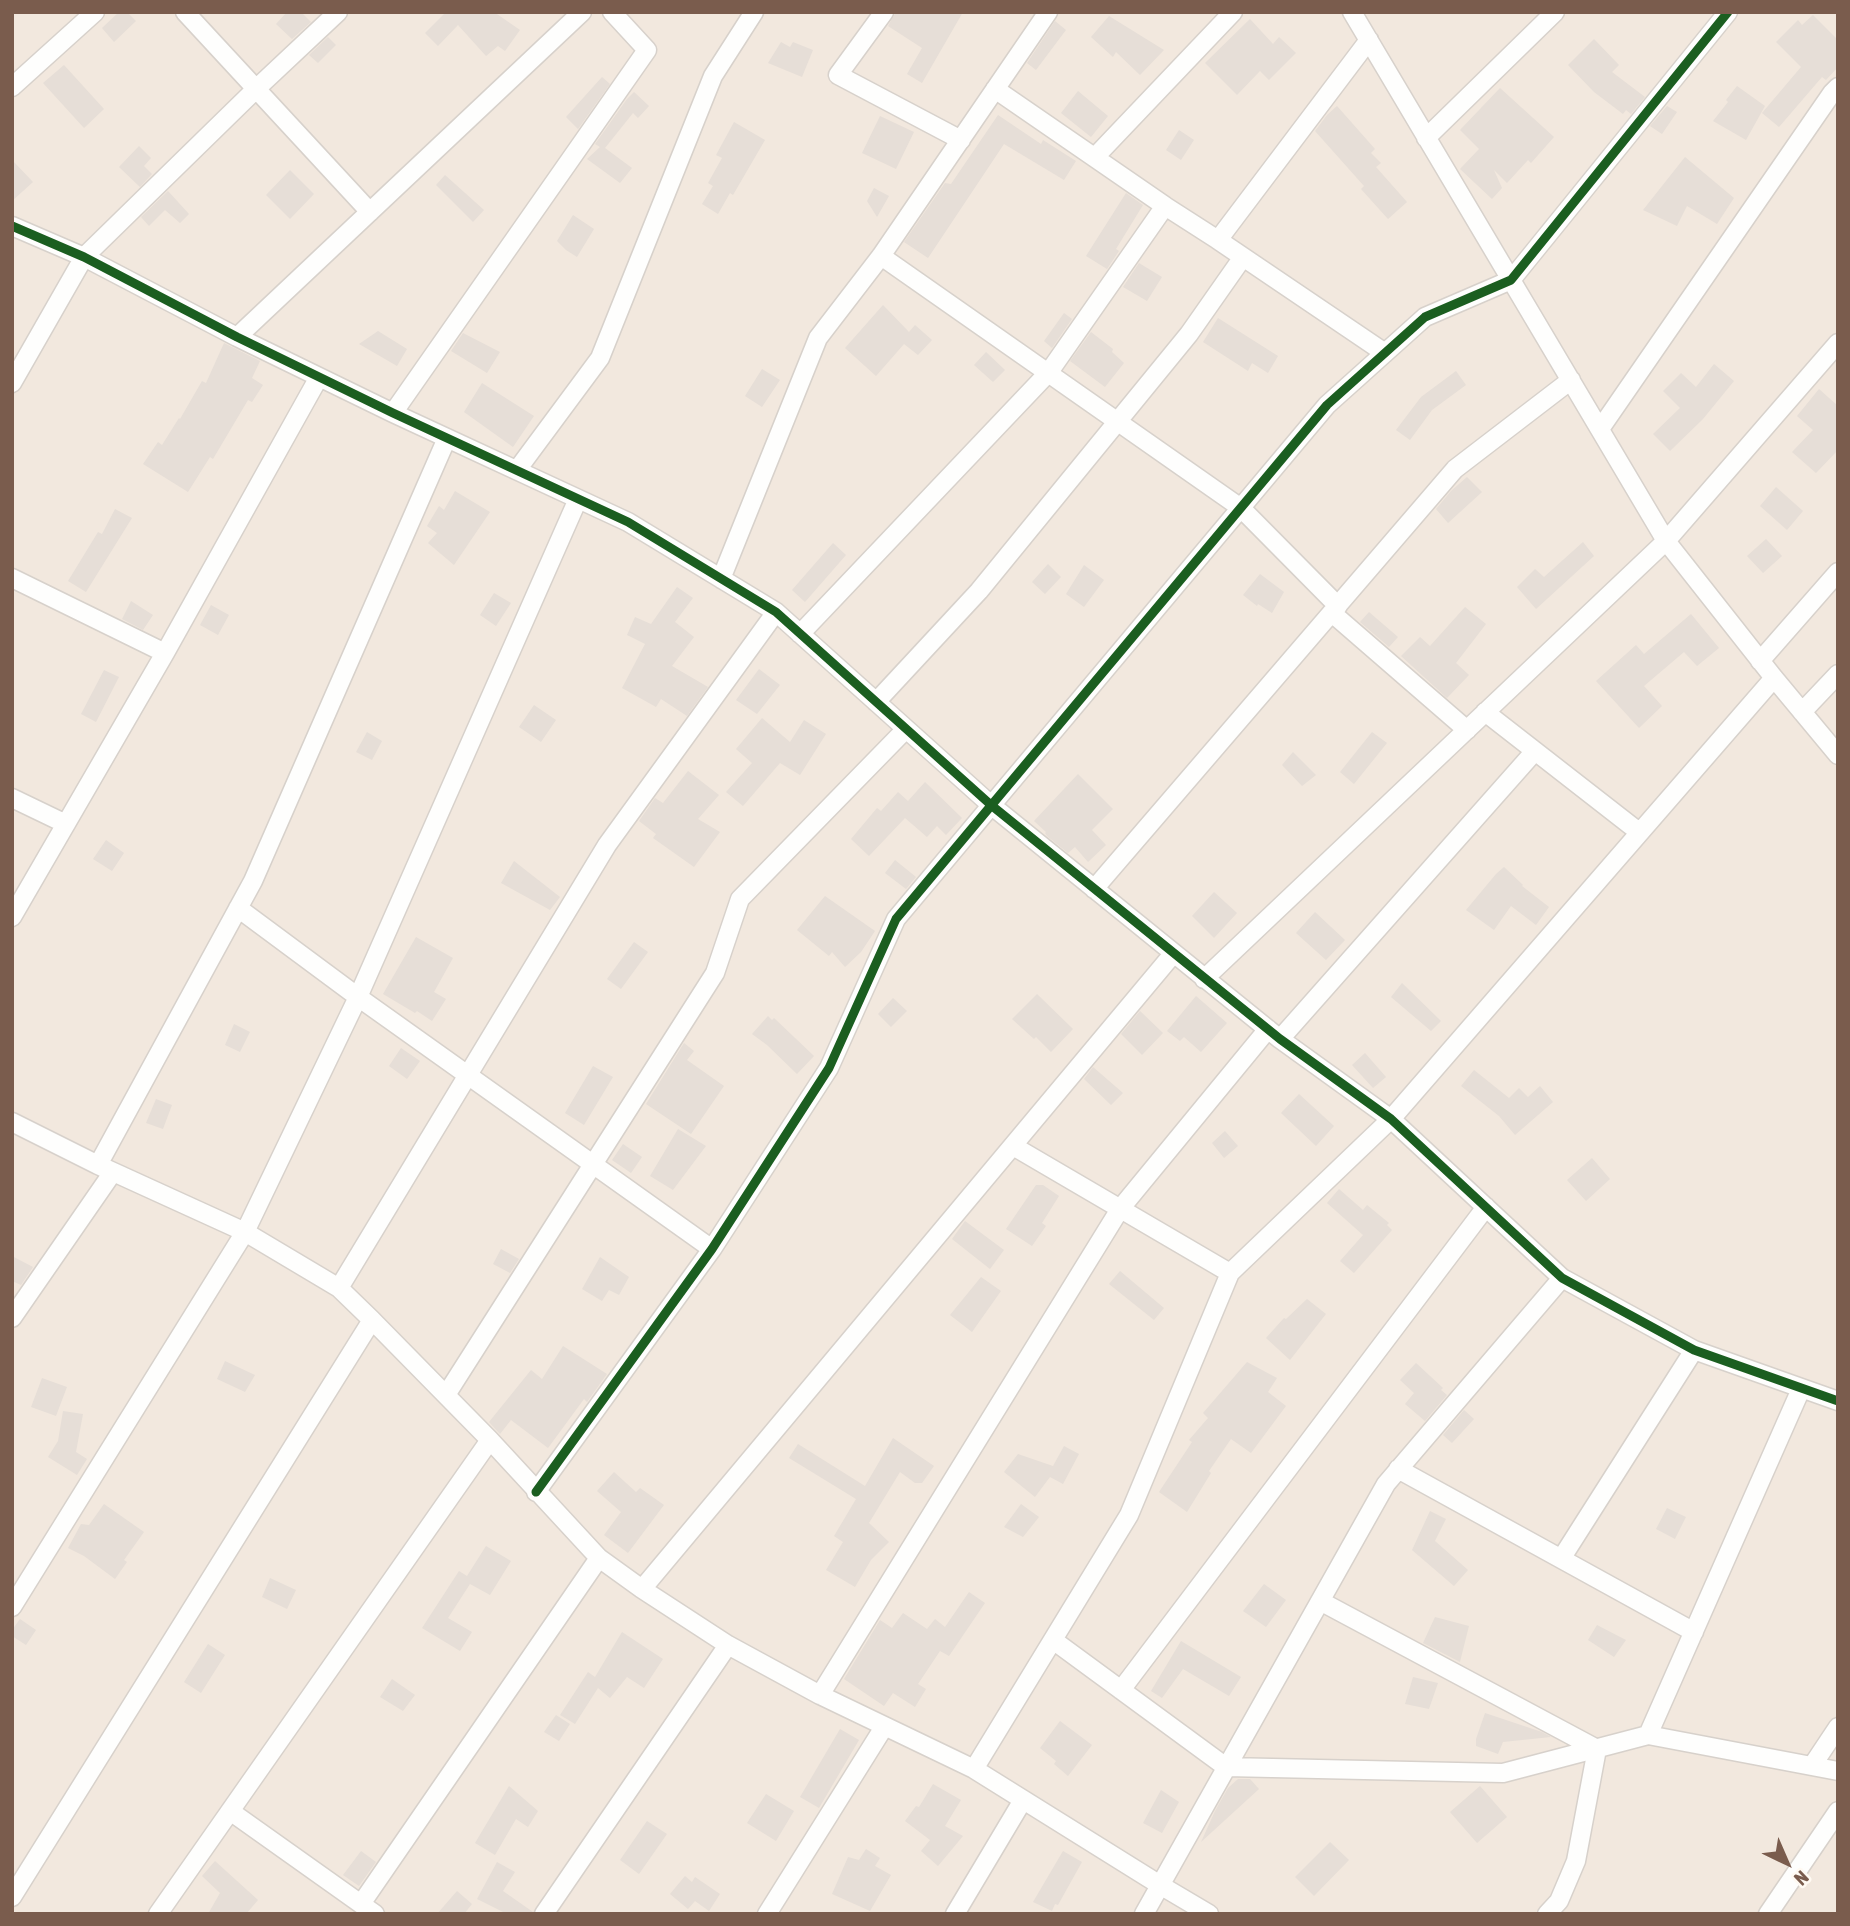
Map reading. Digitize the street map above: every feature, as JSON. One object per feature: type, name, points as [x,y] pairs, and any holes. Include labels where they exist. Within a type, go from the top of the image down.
[{"type":"street","points":[[12,87],[95,12]]},
{"type":"street","points":[[185,12],[370,212]]},
{"type":"street","points":[[12,383],[84,257],[338,12]]},
{"type":"street","points":[[237,337],[582,12]]},
{"type":"street","points":[[393,413],[647,50],[612,12]]},
{"type":"street","points":[[517,470],[600,358],[713,76],[754,12]]},
{"type":"street","points":[[884,12],[838,75],[961,140]]},
{"type":"street","points":[[721,579],[818,338],[881,256],[1048,12]]},
{"type":"street","points":[[1096,157],[1233,12]]},
{"type":"street","points":[[1426,138],[1555,12]]},
{"type":"street","points":[[536,1492],[712,1249],[829,1068],[896,919],[1327,405],[1425,317],[1511,280],[1728,12]]},
{"type":"street","points":[[1358,15],[1369,40],[1426,138],[1666,541],[1838,755]]},
{"type":"street","points":[[1218,240],[1369,40]]},
{"type":"street","points":[[1600,429],[1838,87]]},
{"type":"street","points":[[995,89],[1385,353]]},
{"type":"street","points":[[800,634],[1049,372],[1165,206]]},
{"type":"street","points":[[12,226],[84,257],[237,337],[393,413],[628,522],[776,612],[991,805],[1274,1034],[1391,1119],[1562,1278],[1694,1350],[1838,1401]]},
{"type":"street","points":[[881,256],[1241,508],[1335,609],[1467,730]]},
{"type":"street","points":[[876,702],[979,591],[1189,334],[1243,257]]},
{"type":"street","points":[[1204,979],[1666,541],[1838,343]]},
{"type":"street","points":[[12,917],[165,653],[319,377]]},
{"type":"street","points":[[1094,889],[1455,469],[1571,380]]},
{"type":"street","points":[[12,1318],[106,1168],[253,881],[447,438]]},
{"type":"street","points":[[12,1606],[245,1232],[358,997],[578,499]]},
{"type":"street","points":[[1760,661],[1838,572]]},
{"type":"street","points":[[12,578],[165,653]]},
{"type":"street","points":[[339,1288],[607,845],[776,612]]},
{"type":"street","points":[[1802,712],[1838,674]]},
{"type":"street","points":[[974,1769],[1129,1514],[1230,1273],[1391,1119],[1774,678]]},
{"type":"street","points":[[1485,712],[1639,832]]},
{"type":"street","points":[[446,1395],[715,973],[740,899],[906,729]]},
{"type":"street","points":[[820,1695],[1120,1209],[1274,1034],[1535,751]]},
{"type":"street","points":[[12,798],[66,824]]},
{"type":"street","points":[[238,908],[358,997],[712,1249]]},
{"type":"street","points":[[642,1589],[1173,954]]},
{"type":"street","points":[[12,1122],[245,1232],[339,1288],[490,1440],[599,1558],[642,1589],[728,1645],[820,1695],[974,1769],[1209,1914]]},
{"type":"street","points":[[1013,1146],[1230,1273]]},
{"type":"street","points":[[1121,1690],[1486,1207]]},
{"type":"street","points":[[1144,1914],[1386,1483],[1562,1278]]},
{"type":"street","points":[[12,1897],[372,1320]]},
{"type":"street","points":[[1561,1559],[1694,1350]]},
{"type":"street","points":[[1648,1735],[1801,1389]]},
{"type":"street","points":[[158,1914],[490,1440]]},
{"type":"street","points":[[1398,1469],[1694,1632]]},
{"type":"street","points":[[230,1811],[368,1909],[599,1558]]},
{"type":"street","points":[[1320,1601],[1597,1749]]},
{"type":"street","points":[[1053,1640],[1226,1767],[1503,1773],[1648,1735],[1838,1771]]},
{"type":"street","points":[[544,1914],[728,1645]]},
{"type":"street","points":[[767,1914],[884,1727]]},
{"type":"street","points":[[1812,1766],[1838,1727]]},
{"type":"street","points":[[1547,1914],[1559,1901],[1576,1861],[1597,1749]]},
{"type":"street","points":[[955,1914],[1023,1800]]},
{"type":"street","points":[[1768,1914],[1838,1811]]},
{"type":"shaded area","points":[[12,12],[1838,12],[1838,1914],[12,1914]]},
{"type":"building","points":[[119,12],[127,12],[136,21],[114,42],[102,28]]},
{"type":"building","points":[[287,12],[301,12],[311,22],[292,39],[276,24]]},
{"type":"building","points":[[446,12],[494,12],[520,30],[505,51],[498,46],[486,56],[458,25],[438,46],[425,33]]},
{"type":"building","points":[[896,12],[963,12],[922,83],[907,74],[922,48],[888,26]]},
{"type":"building","points":[[1813,15],[1838,40],[1838,67],[1826,80],[1822,77],[1779,127],[1762,113],[1801,67],[1776,42],[1798,20],[1802,25]]},
{"type":"building","points":[[1109,16],[1164,50],[1140,75],[1116,52],[1113,57],[1091,37]]},
{"type":"building","points":[[1250,19],[1273,44],[1279,37],[1296,53],[1269,80],[1260,71],[1237,95],[1205,63]]},
{"type":"building","points":[[1055,21],[1066,30],[1036,70],[1027,63]]},
{"type":"building","points":[[328,37],[336,45],[318,63],[309,55]]},
{"type":"building","points":[[1594,39],[1619,65],[1612,72],[1645,97],[1631,114],[1626,110],[1623,114],[1594,92],[1568,65]]},
{"type":"building","points":[[781,42],[790,47],[793,42],[813,50],[802,77],[768,63]]},
{"type":"building","points":[[64,65],[104,109],[84,128],[43,83]]},
{"type":"building","points":[[602,77],[610,84],[578,129],[566,117]]},
{"type":"building","points":[[1737,86],[1765,106],[1746,140],[1713,121]]},
{"type":"building","points":[[1500,88],[1554,137],[1531,163],[1528,160],[1507,183],[1494,170],[1502,188],[1492,199],[1460,169],[1479,149],[1460,130]]},
{"type":"building","points":[[1078,91],[1108,116],[1091,137],[1061,113]]},
{"type":"building","points":[[634,92],[649,106],[638,118],[633,113],[605,148],[632,168],[620,183],[587,159],[600,147],[595,144]]},
{"type":"building","points":[[1337,106],[1375,149],[1371,153],[1381,163],[1376,167],[1407,202],[1388,219],[1361,189],[1364,186],[1315,131]]},
{"type":"building","points":[[1667,106],[1677,112],[1662,134],[1650,126]]},
{"type":"building","points":[[998,115],[1041,144],[1043,140],[1076,161],[1064,180],[1004,144],[928,258],[904,242],[945,183],[951,184]]},
{"type":"building","points":[[880,116],[914,132],[896,169],[862,153]]},
{"type":"building","points":[[734,122],[765,140],[733,195],[730,193],[718,214],[702,204],[713,186],[708,183],[722,158],[716,155]]},
{"type":"building","points":[[1179,130],[1194,140],[1181,160],[1166,150]]},
{"type":"building","points":[[139,146],[151,158],[144,166],[152,174],[140,187],[119,167]]},
{"type":"building","points":[[1685,157],[1734,198],[1717,224],[1687,206],[1677,226],[1643,210]]},
{"type":"building","points":[[12,160],[33,182],[12,201]]},
{"type":"building","points":[[290,170],[314,194],[290,219],[266,195]]},
{"type":"building","points":[[445,175],[484,210],[473,222],[436,185]]},
{"type":"building","points":[[874,188],[889,196],[877,217],[867,201]]},
{"type":"building","points":[[168,191],[189,214],[180,223],[165,210],[149,226],[141,217]]},
{"type":"building","points":[[1126,193],[1143,205],[1107,269],[1086,256]]},
{"type":"building","points":[[573,215],[594,229],[577,257],[557,241]]},
{"type":"building","points":[[1139,263],[1162,277],[1147,301],[1123,287]]},
{"type":"building","points":[[883,305],[909,332],[915,325],[932,340],[918,355],[904,344],[876,376],[845,348]]},
{"type":"building","points":[[1064,313],[1072,319],[1052,348],[1044,341]]},
{"type":"building","points":[[1218,318],[1278,356],[1268,373],[1252,363],[1248,371],[1203,342]]},
{"type":"building","points":[[378,331],[407,349],[397,366],[359,344]]},
{"type":"building","points":[[1091,332],[1113,349],[1112,352],[1124,363],[1105,387],[1070,361]]},
{"type":"building","points":[[463,333],[500,352],[487,373],[451,351]]},
{"type":"building","points":[[224,343],[260,361],[252,378],[263,385],[252,402],[248,400],[213,459],[210,457],[188,492],[143,464],[158,442],[162,445],[202,381],[206,383]]},
{"type":"building","points":[[986,352],[1005,370],[993,382],[974,365]]},
{"type":"building","points":[[1714,364],[1734,381],[1703,419],[1670,451],[1653,434],[1680,408],[1663,391],[1681,373],[1696,387]]},
{"type":"building","points":[[762,369],[780,380],[762,407],[745,396]]},
{"type":"building","points":[[1456,371],[1466,385],[1432,410],[1410,440],[1396,430],[1421,397]]},
{"type":"building","points":[[482,383],[534,416],[513,447],[464,412]]},
{"type":"building","points":[[1819,389],[1838,406],[1838,450],[1816,473],[1792,452],[1813,430],[1797,416]]},
{"type":"building","points":[[1467,477],[1482,492],[1448,523],[1436,509]]},
{"type":"building","points":[[1776,487],[1803,511],[1787,530],[1760,506]]},
{"type":"building","points":[[455,491],[490,512],[454,565],[428,543],[437,533],[427,526],[439,506],[444,510]]},
{"type":"building","points":[[115,509],[132,518],[86,592],[68,581],[98,532],[102,534]]},
{"type":"building","points":[[1766,539],[1782,556],[1763,573],[1747,556]]},
{"type":"building","points":[[1583,542],[1594,556],[1536,609],[1517,587],[1535,569],[1544,577]]},
{"type":"building","points":[[833,543],[846,555],[805,602],[792,590]]},
{"type":"building","points":[[1048,564],[1061,577],[1045,594],[1032,582]]},
{"type":"building","points":[[1084,565],[1104,580],[1084,607],[1066,594]]},
{"type":"building","points":[[1260,574],[1284,592],[1272,613],[1243,595]]},
{"type":"building","points":[[677,587],[693,598],[675,622],[694,637],[672,666],[708,687],[687,716],[661,699],[656,707],[622,688],[645,644],[627,635],[635,617],[651,624]]},
{"type":"building","points":[[494,593],[511,603],[496,626],[480,615]]},
{"type":"building","points":[[131,601],[153,615],[143,630],[122,619]]},
{"type":"building","points":[[211,605],[229,615],[218,635],[200,625]]},
{"type":"building","points":[[1465,607],[1486,624],[1456,663],[1469,675],[1447,698],[1401,656],[1420,637],[1430,646]]},
{"type":"building","points":[[1369,612],[1398,637],[1389,647],[1360,622]]},
{"type":"building","points":[[1691,614],[1719,648],[1697,666],[1684,652],[1644,686],[1662,706],[1639,728],[1596,681],[1636,645],[1644,654]]},
{"type":"building","points":[[759,669],[780,685],[757,714],[736,700]]},
{"type":"building","points":[[104,670],[119,677],[96,722],[81,714]]},
{"type":"building","points":[[534,705],[556,720],[541,742],[519,727]]},
{"type":"building","points":[[762,718],[790,742],[804,720],[826,734],[800,775],[780,763],[743,806],[726,792],[752,763],[736,749]]},
{"type":"building","points":[[367,732],[382,741],[372,760],[356,752]]},
{"type":"building","points":[[1372,732],[1387,743],[1354,784],[1340,772]]},
{"type":"building","points":[[1293,752],[1316,775],[1302,786],[1282,765]]},
{"type":"building","points":[[688,771],[719,795],[698,819],[720,832],[694,867],[653,838],[656,834],[639,821],[655,798],[663,803]]},
{"type":"building","points":[[1078,774],[1113,809],[1092,830],[1106,845],[1088,862],[1075,847],[1068,853],[1034,821]]},
{"type":"building","points":[[925,782],[962,818],[946,835],[937,826],[927,837],[905,818],[869,856],[851,839],[877,808],[881,811],[898,792],[908,801]]},
{"type":"building","points":[[106,840],[124,853],[112,871],[93,859]]},
{"type":"building","points":[[895,860],[916,877],[906,889],[885,873]]},
{"type":"building","points":[[514,861],[560,897],[550,910],[501,883]]},
{"type":"building","points":[[1504,867],[1522,886],[1549,907],[1536,925],[1511,906],[1494,930],[1466,910]]},
{"type":"building","points":[[1214,892],[1237,913],[1214,938],[1192,916]]},
{"type":"building","points":[[825,896],[875,931],[861,952],[845,967],[832,952],[829,956],[797,930]]},
{"type":"building","points":[[1315,912],[1345,940],[1326,960],[1296,933]]},
{"type":"building","points":[[416,937],[453,958],[434,992],[446,999],[432,1021],[383,994]]},
{"type":"building","points":[[634,942],[648,952],[621,989],[607,979]]},
{"type":"building","points":[[1402,983],[1441,1021],[1431,1031],[1391,997]]},
{"type":"building","points":[[1037,994],[1073,1029],[1051,1052],[1012,1019]]},
{"type":"building","points":[[1196,996],[1227,1023],[1201,1052],[1184,1037],[1180,1041],[1167,1031]]},
{"type":"building","points":[[893,998],[907,1011],[891,1027],[878,1014]]},
{"type":"building","points":[[1140,1011],[1163,1033],[1142,1055],[1121,1034]]},
{"type":"building","points":[[768,1016],[772,1020],[774,1018],[814,1056],[797,1074],[752,1034]]},
{"type":"building","points":[[234,1024],[250,1032],[240,1052],[225,1045]]},
{"type":"building","points":[[684,1043],[694,1051],[687,1060],[724,1086],[691,1134],[646,1104]]},
{"type":"building","points":[[401,1048],[420,1061],[407,1079],[389,1066]]},
{"type":"building","points":[[1365,1053],[1386,1077],[1373,1088],[1352,1065]]},
{"type":"building","points":[[593,1066],[613,1077],[584,1125],[565,1113]]},
{"type":"building","points":[[1093,1067],[1123,1093],[1111,1105],[1084,1079]]},
{"type":"building","points":[[1474,1070],[1509,1098],[1519,1088],[1528,1097],[1540,1086],[1553,1102],[1515,1135],[1499,1116],[1461,1086]]},
{"type":"building","points":[[1299,1094],[1334,1126],[1316,1146],[1281,1113]]},
{"type":"building","points":[[156,1099],[172,1105],[163,1129],[146,1123]]},
{"type":"building","points":[[678,1129],[706,1146],[673,1190],[650,1176]]},
{"type":"building","points":[[1225,1131],[1238,1146],[1224,1158],[1212,1143]]},
{"type":"building","points":[[623,1144],[642,1157],[631,1173],[612,1160]]},
{"type":"building","points":[[1592,1158],[1610,1179],[1586,1201],[1567,1180]]},
{"type":"building","points":[[1036,1185],[1043,1185],[1059,1196],[1042,1223],[1046,1226],[1032,1246],[1006,1229]]},
{"type":"building","points":[[1339,1189],[1363,1210],[1367,1205],[1389,1223],[1387,1225],[1392,1230],[1354,1273],[1340,1261],[1363,1235],[1327,1203]]},
{"type":"building","points":[[965,1221],[1004,1250],[990,1269],[952,1239]]},
{"type":"building","points":[[501,1249],[519,1259],[510,1273],[493,1264]]},
{"type":"building","points":[[12,1256],[33,1267],[21,1285],[12,1281]]},
{"type":"building","points":[[600,1257],[629,1277],[619,1295],[609,1290],[602,1301],[582,1289]]},
{"type":"building","points":[[1120,1271],[1164,1308],[1154,1320],[1109,1284]]},
{"type":"building","points":[[981,1277],[1001,1291],[972,1332],[950,1315]]},
{"type":"building","points":[[1307,1299],[1326,1314],[1290,1360],[1266,1338]]},
{"type":"building","points":[[563,1346],[607,1374],[587,1402],[584,1399],[548,1448],[511,1420],[500,1434],[489,1422],[531,1370],[542,1379]]},
{"type":"building","points":[[225,1361],[255,1375],[245,1392],[217,1379]]},
{"type":"building","points":[[1247,1362],[1277,1378],[1268,1392],[1286,1406],[1251,1453],[1231,1439],[1209,1471],[1211,1473],[1187,1512],[1159,1492],[1192,1442],[1189,1440],[1208,1418],[1203,1413]]},
{"type":"building","points":[[1416,1363],[1447,1395],[1425,1421],[1405,1404],[1414,1393],[1400,1380]]},
{"type":"building","points":[[42,1378],[67,1387],[56,1416],[31,1407]]},
{"type":"building","points":[[1464,1410],[1474,1419],[1452,1443],[1443,1435]]},
{"type":"building","points":[[63,1411],[83,1414],[76,1452],[87,1459],[77,1475],[48,1457],[58,1441]]},
{"type":"building","points":[[893,1438],[934,1466],[922,1483],[915,1483],[900,1472],[869,1523],[889,1542],[871,1560],[855,1587],[826,1570],[843,1542],[834,1536],[856,1499],[789,1458],[798,1444],[865,1486]]},
{"type":"building","points":[[1064,1446],[1079,1454],[1063,1484],[1050,1477],[1035,1497],[1004,1472],[1018,1454],[1053,1466]]},
{"type":"building","points":[[614,1472],[636,1492],[640,1488],[664,1505],[628,1553],[604,1535],[621,1512],[597,1491]]},
{"type":"building","points":[[104,1504],[144,1532],[124,1560],[127,1562],[115,1579],[84,1556],[68,1548],[81,1524],[89,1525]]},
{"type":"building","points":[[1021,1504],[1039,1517],[1023,1537],[1004,1527]]},
{"type":"building","points":[[1667,1508],[1686,1517],[1675,1539],[1656,1529]]},
{"type":"building","points":[[1430,1511],[1446,1519],[1435,1541],[1468,1570],[1454,1586],[1412,1550]]},
{"type":"building","points":[[486,1546],[511,1561],[490,1595],[470,1584],[448,1618],[472,1632],[460,1651],[422,1628],[459,1571],[467,1576]]},
{"type":"building","points":[[270,1578],[296,1590],[287,1609],[262,1597]]},
{"type":"building","points":[[1264,1584],[1286,1600],[1266,1627],[1243,1611]]},
{"type":"building","points":[[969,1592],[985,1603],[949,1656],[940,1651],[918,1684],[926,1689],[915,1707],[893,1693],[884,1706],[844,1679],[880,1620],[892,1628],[903,1613],[927,1629],[935,1619],[945,1627]]},
{"type":"building","points":[[1435,1617],[1469,1626],[1460,1662],[1423,1643]]},
{"type":"building","points":[[20,1619],[36,1630],[26,1645],[12,1636],[12,1630]]},
{"type":"building","points":[[1597,1625],[1626,1640],[1614,1657],[1588,1640]]},
{"type":"building","points":[[622,1632],[663,1659],[644,1688],[627,1677],[610,1698],[598,1688],[575,1724],[560,1715],[588,1672],[595,1677]]},
{"type":"building","points":[[1181,1641],[1241,1677],[1229,1696],[1183,1669],[1162,1698],[1151,1691]]},
{"type":"building","points":[[208,1644],[225,1655],[201,1693],[184,1682]]},
{"type":"building","points":[[1413,1677],[1438,1683],[1429,1709],[1405,1704]]},
{"type":"building","points":[[392,1679],[415,1695],[403,1711],[380,1697]]},
{"type":"building","points":[[1485,1713],[1551,1737],[1503,1742],[1498,1754],[1476,1746]]},
{"type":"building","points":[[556,1715],[570,1724],[559,1741],[544,1732]]},
{"type":"building","points":[[1060,1721],[1092,1745],[1068,1776],[1054,1764],[1056,1761],[1040,1748]]},
{"type":"building","points":[[840,1729],[859,1740],[819,1808],[800,1797]]},
{"type":"building","points":[[1238,1779],[1250,1779],[1259,1789],[1201,1842],[1228,1788]]},
{"type":"building","points":[[933,1784],[961,1800],[945,1826],[963,1836],[938,1866],[921,1851],[930,1840],[905,1821],[916,1806],[919,1807]]},
{"type":"building","points":[[509,1786],[538,1811],[528,1827],[516,1819],[495,1855],[475,1843]]},
{"type":"building","points":[[1480,1786],[1507,1817],[1477,1843],[1450,1812]]},
{"type":"building","points":[[1161,1790],[1179,1802],[1162,1833],[1143,1823]]},
{"type":"building","points":[[766,1794],[794,1811],[776,1841],[747,1823]]},
{"type":"building","points":[[647,1821],[667,1834],[639,1874],[620,1860]]},
{"type":"building","points":[[1330,1842],[1349,1860],[1314,1896],[1295,1877]]},
{"type":"building","points":[[866,1849],[880,1858],[875,1866],[891,1875],[870,1911],[832,1894],[848,1857],[859,1860]]},
{"type":"building","points":[[361,1851],[376,1862],[359,1886],[343,1875]]},
{"type":"building","points":[[1063,1851],[1082,1862],[1052,1911],[1033,1902]]},
{"type":"building","points":[[215,1861],[258,1900],[246,1914],[208,1914],[220,1893],[202,1876]]},
{"type":"building","points":[[497,1862],[515,1872],[503,1891],[533,1914],[507,1914],[477,1899]]},
{"type":"building","points":[[685,1876],[692,1882],[695,1877],[720,1894],[709,1911],[695,1901],[688,1909],[670,1894]]},
{"type":"building","points":[[457,1891],[472,1904],[464,1914],[437,1914]]},
{"type":"cycle path","points":[[536,1492],[712,1249],[829,1068],[896,919],[1327,405],[1425,317],[1511,280],[1728,12]]},
{"type":"cycle path","points":[[12,226],[84,257],[237,337],[393,413],[628,522],[776,612],[991,805],[1280,1039],[1391,1119],[1562,1278],[1694,1350],[1838,1401]]}]
